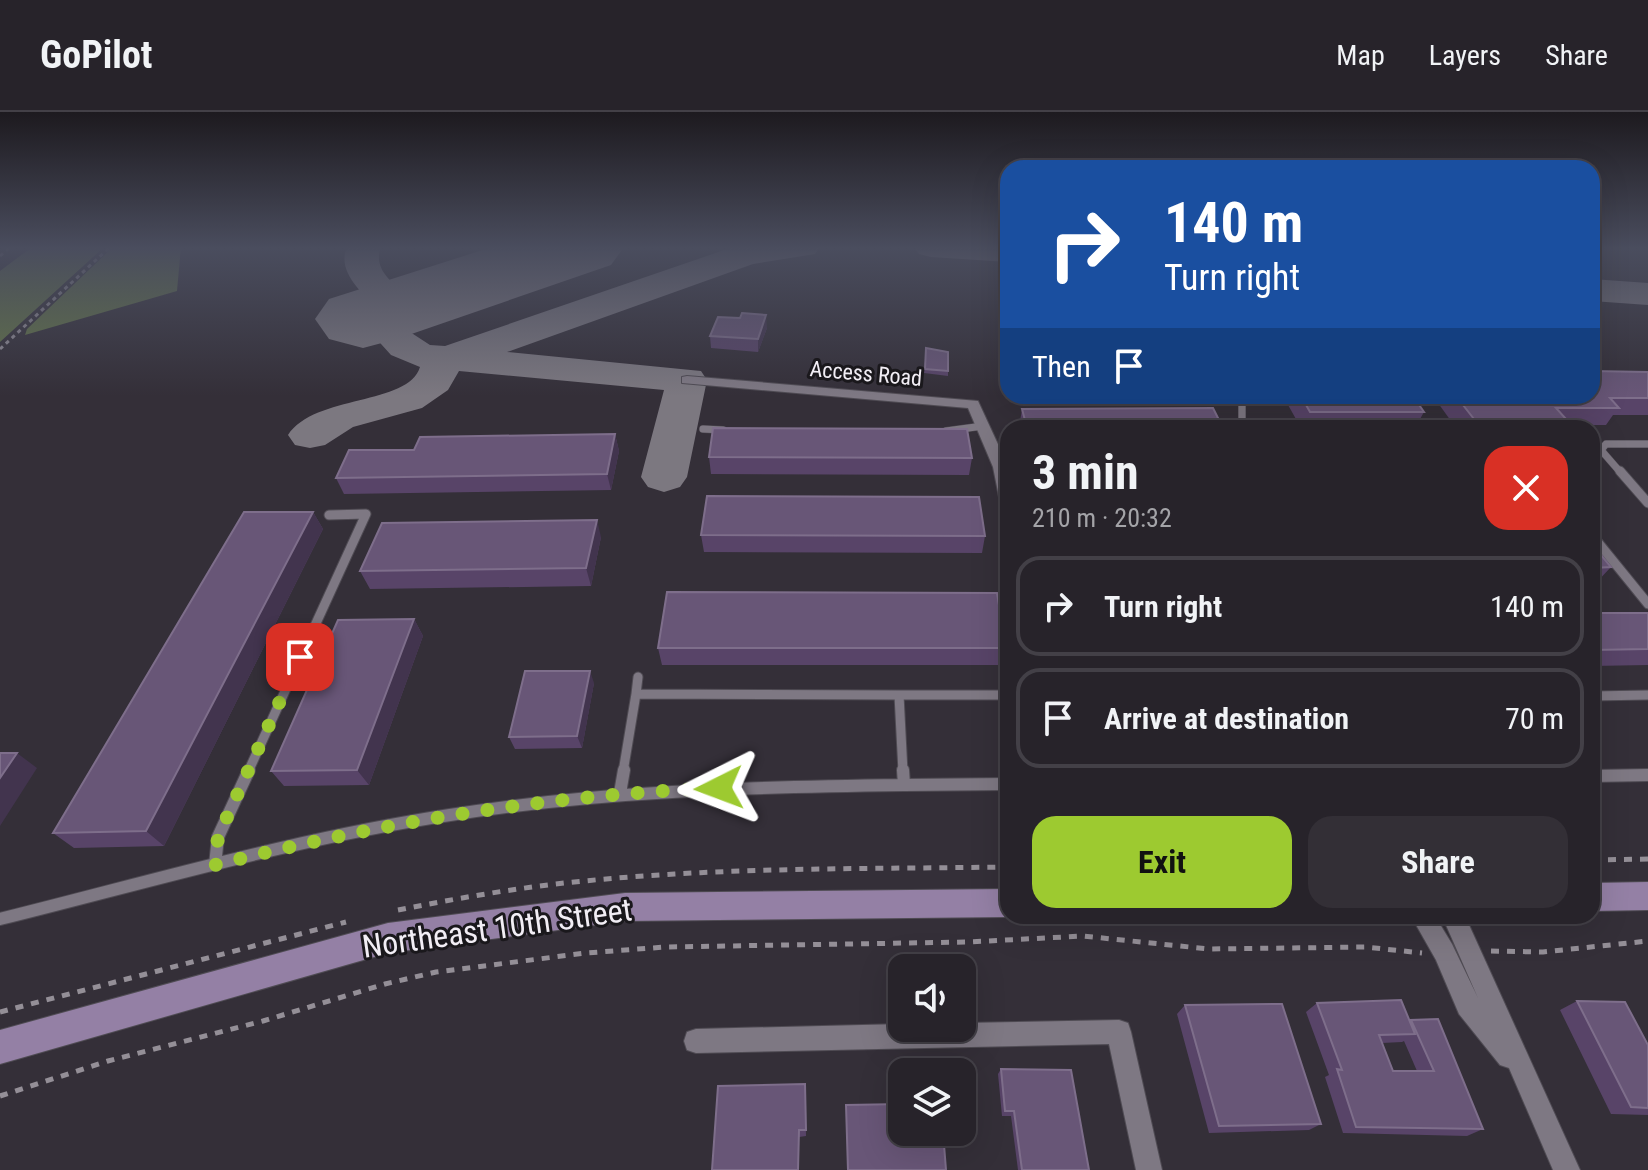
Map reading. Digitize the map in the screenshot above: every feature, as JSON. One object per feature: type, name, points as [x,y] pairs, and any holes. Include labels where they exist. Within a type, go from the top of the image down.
[{"type":"street","name":"Access Road","points":[[687,380],[973,404],[1000,465]]},
{"type":"street","points":[[1600,897],[1648,896]]},
{"type":"street","name":"Northeast 10th Street","points":[[0,1047],[388,938],[625,907],[1000,903]]},
{"type":"street","points":[[1427,924],[1444,952],[1468,1005],[1526,1077]]},
{"type":"street","points":[[1457,924],[1567,1170]]},
{"type":"street","points":[[696,1041],[1119,1032],[1149,1170]]},
{"type":"lane","points":[[1242,406],[1242,420]]},
{"type":"lane","points":[[933,431],[983,426]]},
{"type":"lane","points":[[703,429],[733,430]]},
{"type":"lane","points":[[1600,448],[1606,444],[1648,444]]},
{"type":"lane","points":[[1600,453],[1648,503]]},
{"type":"lane","points":[[215,865],[218,837],[366,514],[329,515]]},
{"type":"lane","points":[[1600,545],[1648,604]]},
{"type":"lane","points":[[620,793],[638,677]]},
{"type":"lane","points":[[636,694],[1000,695]]},
{"type":"lane","points":[[899,695],[904,785]]},
{"type":"lane","points":[[1600,696],[1648,695]]},
{"type":"lane","points":[[1600,776],[1648,775]]},
{"type":"lane","points":[[0,919],[351,833],[447,815],[620,793],[1000,784]]},
{"type":"path","points":[[0,349],[57,296]]},
{"type":"path","points":[[1600,860],[1648,859]]},
{"type":"path","points":[[0,1096],[108,1061],[263,1021],[385,984],[436,972],[586,953],[665,947],[969,942],[1083,936],[1209,949],[1365,947],[1444,952]]},
{"type":"path","points":[[1470,951],[1543,952],[1648,941]]},
{"type":"green space","points":[[0,296],[50,296],[0,342]]},
{"type":"green space","points":[[61,296],[158,296],[25,335],[27,329]]},
{"type":"building","points":[[742,313],[766,315],[758,339],[710,336],[718,317],[740,318]]},
{"type":"building","points":[[926,348],[948,352],[948,371],[925,369]]},
{"type":"building","points":[[1600,371],[1648,372],[1648,398],[1610,398],[1619,408],[1556,408],[1566,419],[1474,419],[1462,404],[1600,404]]},
{"type":"building","points":[[1306,404],[1418,404],[1424,412],[1310,412]]},
{"type":"building","points":[[1213,408],[1219,420],[1025,420],[1022,409]]},
{"type":"building","points":[[713,428],[967,429],[972,458],[709,457]]},
{"type":"building","points":[[615,434],[607,474],[336,478],[349,450],[414,450],[420,437]]},
{"type":"building","points":[[707,496],[979,497],[985,536],[701,535]]},
{"type":"building","points":[[244,512],[313,512],[146,831],[53,833]]},
{"type":"building","points":[[597,520],[586,568],[360,571],[382,523]]},
{"type":"building","points":[[1600,554],[1611,567],[1600,568]]},
{"type":"building","points":[[667,592],[997,593],[1000,611],[1000,648],[658,648]]},
{"type":"building","points":[[1600,613],[1648,613],[1648,649],[1600,650]]},
{"type":"building","points":[[414,619],[357,770],[271,771],[338,620]]},
{"type":"building","points":[[525,671],[590,671],[577,736],[509,737]]},
{"type":"building","points":[[0,753],[17,753],[0,778]]},
{"type":"building","points":[[1401,1000],[1415,1034],[1379,1035],[1393,1071],[1434,1071],[1411,1020],[1438,1019],[1483,1129],[1356,1127],[1337,1069],[1342,1070],[1317,1003]]},
{"type":"building","points":[[1577,1001],[1625,1002],[1648,1045],[1648,1108],[1631,1107]]},
{"type":"building","points":[[1282,1004],[1321,1124],[1219,1126],[1185,1005]]},
{"type":"building","points":[[1001,1069],[1071,1070],[1089,1170],[1022,1170],[1014,1111],[1005,1111]]},
{"type":"building","points":[[805,1084],[806,1130],[799,1130],[798,1170],[712,1170],[718,1086]]},
{"type":"building","points":[[888,1104],[888,1146],[944,1146],[946,1170],[848,1170],[846,1105]]},
{"type":"taxiway","points":[[386,296],[398,307]]},
{"type":"taxiway","points":[[420,300],[406,306],[392,318],[391,334],[404,347],[419,354],[455,357],[627,296]]},
{"type":"taxiway","points":[[310,435],[338,418],[390,405],[422,392],[436,379],[442,358],[687,380],[664,477]]},
{"type":"runway","points":[[363,319],[432,296]]},
{"type":"route","points":[[300,657],[218,837],[215,865],[286,847],[447,815],[620,793],[719,788]]}]
